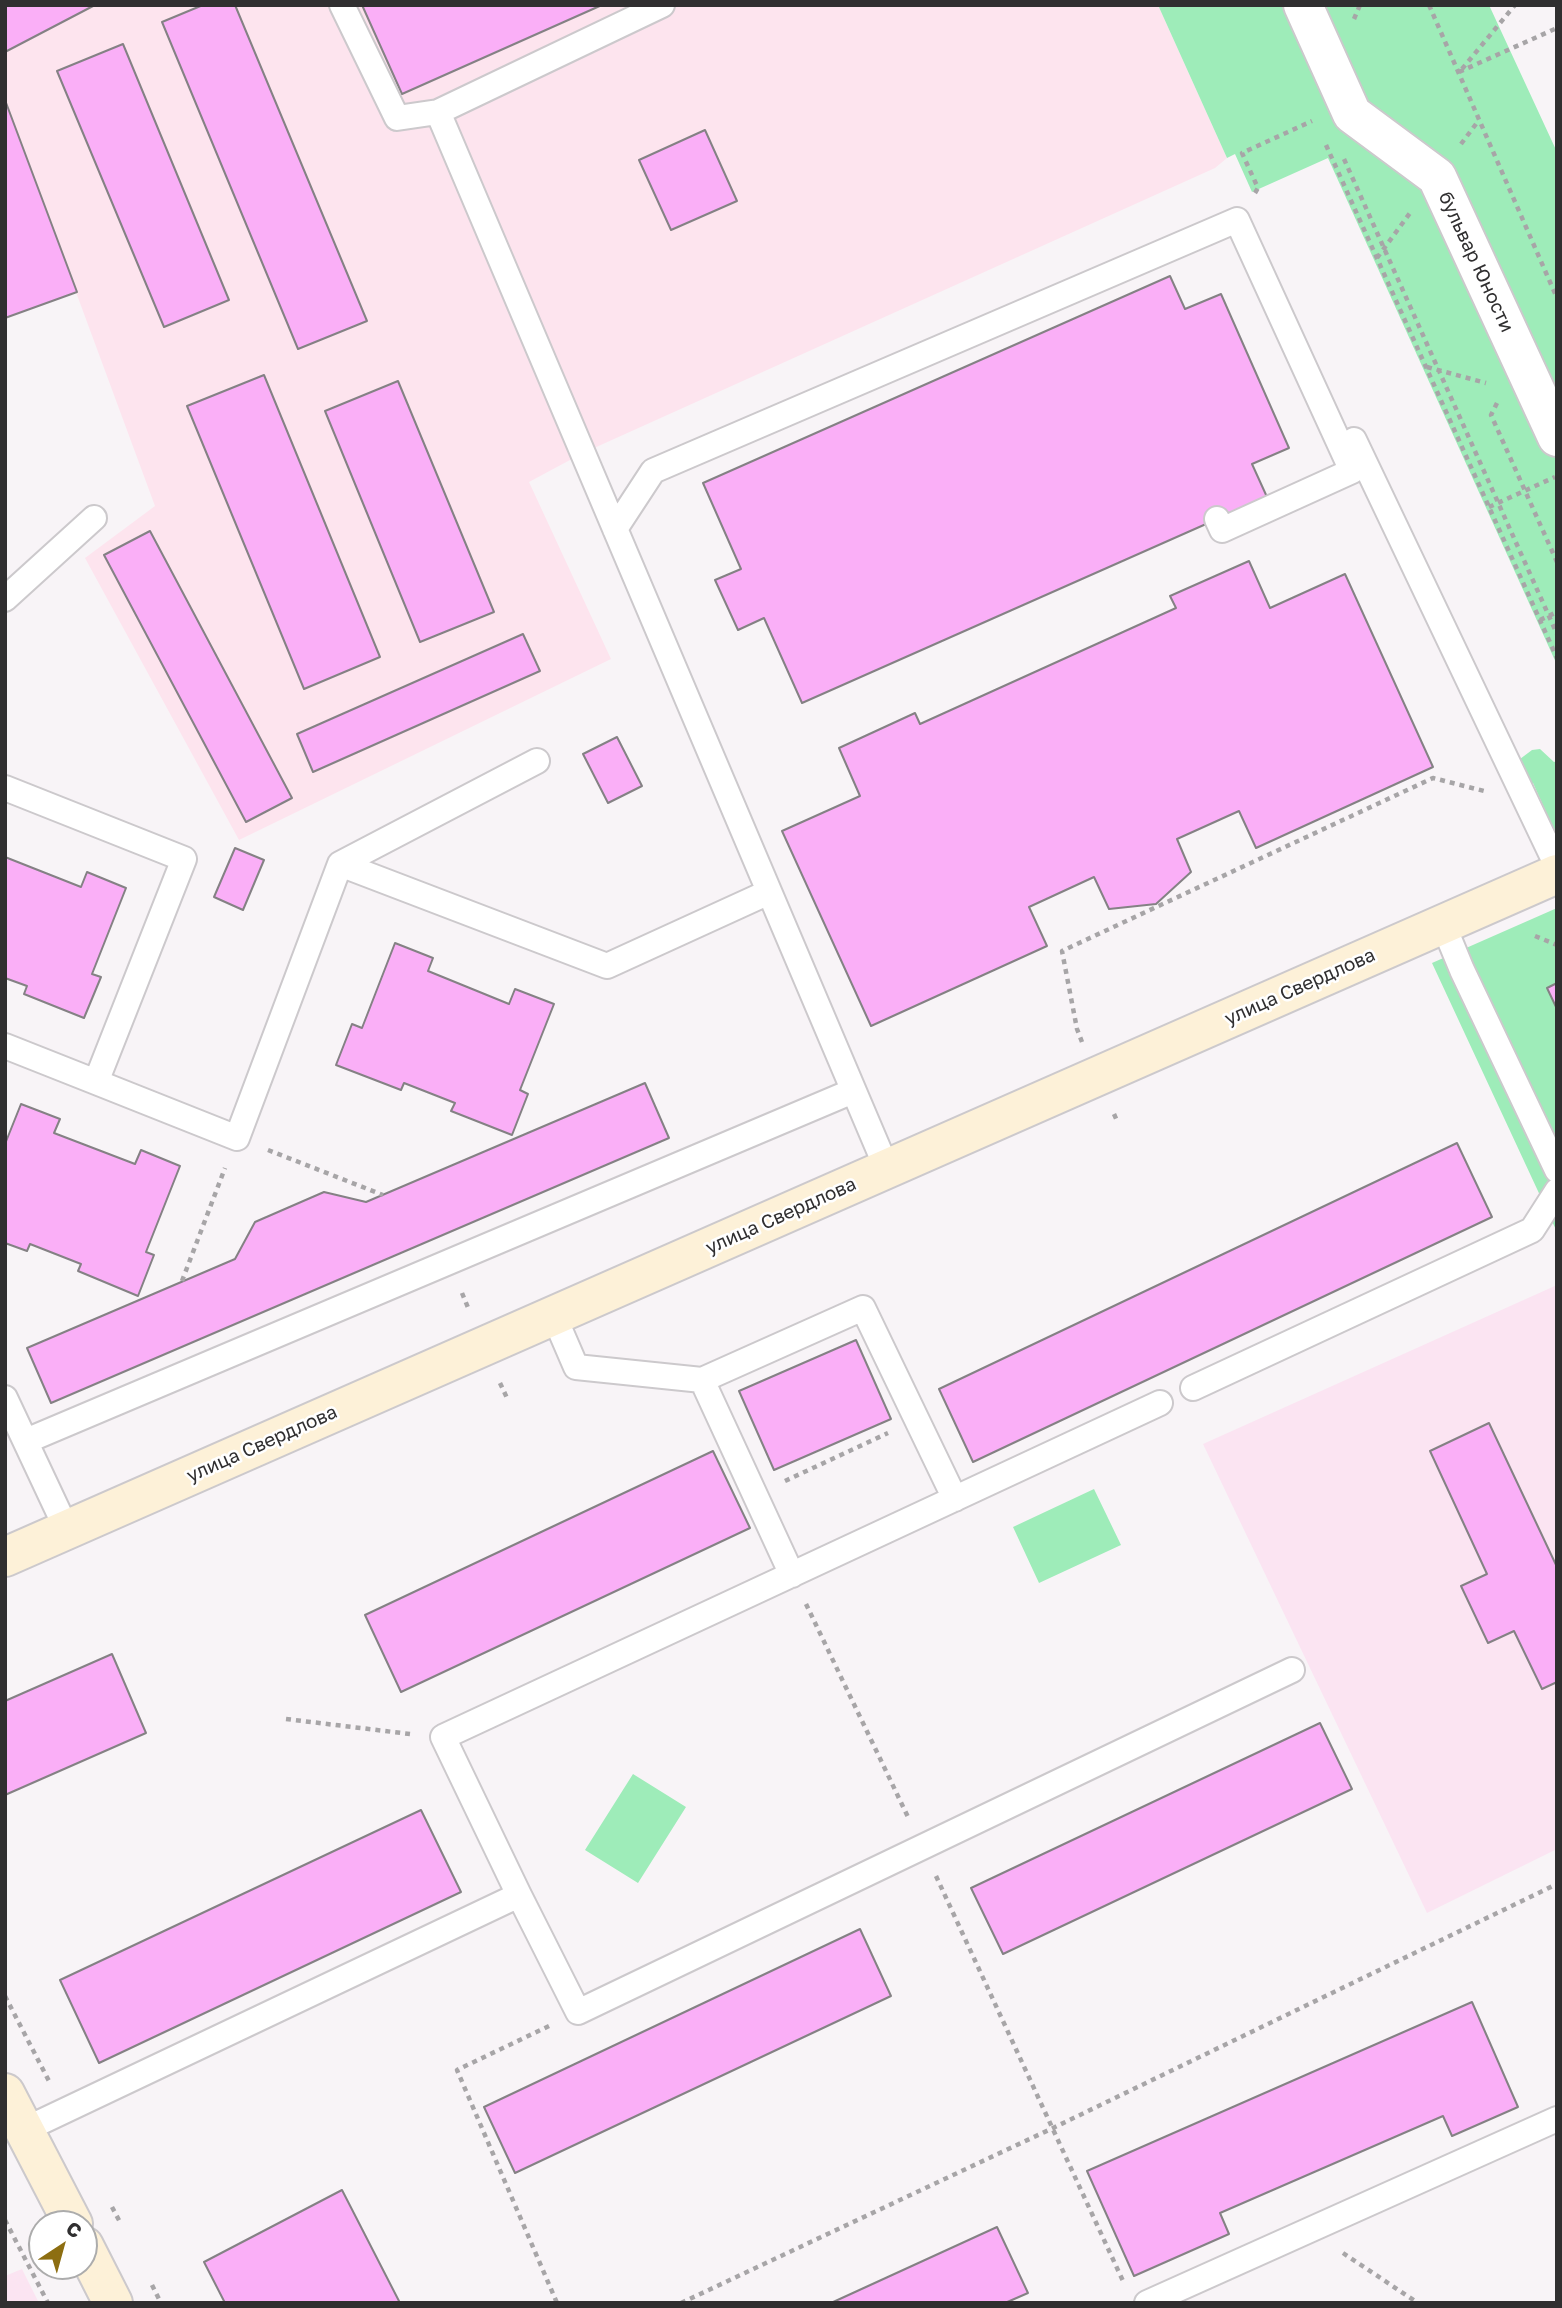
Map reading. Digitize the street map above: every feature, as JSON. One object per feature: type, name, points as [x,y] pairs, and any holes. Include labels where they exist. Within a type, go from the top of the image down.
[{"type":"street","name":"бульвар Юности","points":[[1303,5],[1352,114],[1437,177],[1557,437]]},
{"type":"street","name":"улица Свердлова","points":[[5,1558],[1557,874]]},
{"type":"street","points":[[5,2093],[66,2210]]},
{"type":"street","points":[[98,2274],[113,2303]]},
{"type":"lane","points":[[342,5],[397,118],[438,113],[662,5]]},
{"type":"lane","points":[[438,113],[887,1169]]},
{"type":"lane","points":[[615,529],[653,471],[1237,220],[1352,471],[1222,530],[1217,519]]},
{"type":"lane","points":[[1339,441],[1352,434],[1557,866]]},
{"type":"lane","points":[[5,599],[94,518]]},
{"type":"lane","points":[[5,1046],[237,1138],[340,864],[537,761]]},
{"type":"lane","points":[[5,788],[184,859],[96,1082]]},
{"type":"lane","points":[[340,864],[607,967],[769,892]]},
{"type":"lane","points":[[1443,924],[1462,970],[1557,1170]]},
{"type":"lane","points":[[26,1441],[853,1091]]},
{"type":"lane","points":[[1193,1388],[1532,1230],[1557,1191]]},
{"type":"lane","points":[[554,1316],[576,1367],[702,1380],[863,1308],[955,1499]]},
{"type":"lane","points":[[702,1380],[792,1575]]},
{"type":"lane","points":[[5,1398],[67,1530]]},
{"type":"lane","points":[[1160,1403],[443,1737],[519,1895],[578,2012],[1292,1670]]},
{"type":"lane","points":[[24,2130],[519,1895]]},
{"type":"lane","points":[[1137,2297],[1309,2230],[1557,2119]]},
{"type":"path","points":[[1429,5],[1557,298]]},
{"type":"path","points":[[1459,72],[1515,5]]},
{"type":"path","points":[[1459,72],[1557,28]]},
{"type":"path","points":[[1237,220],[1258,188],[1242,153],[1314,120]]},
{"type":"path","points":[[1320,133],[1557,658]]},
{"type":"path","points":[[1342,154],[1557,634]]},
{"type":"path","points":[[1489,507],[1557,476]]},
{"type":"path","points":[[1540,620],[1557,612]]},
{"type":"path","points":[[1118,1123],[1077,1029],[1062,951],[1433,778],[1526,803]]},
{"type":"path","points":[[1535,936],[1557,945]]},
{"type":"path","points":[[182,1281],[237,1138],[383,1195]]},
{"type":"path","points":[[755,1494],[917,1420]]},
{"type":"path","points":[[792,1575],[923,1847],[1053,2128],[1137,2297]]},
{"type":"path","points":[[286,1719],[443,1737]]},
{"type":"path","points":[[681,2303],[1053,2128],[1557,1884]]},
{"type":"path","points":[[557,2303],[457,2070],[578,2012]]},
{"type":"path","points":[[5,2220],[48,2303]]},
{"type":"path","points":[[1309,2230],[1418,2303]]},
{"type":"shaded area","points":[[95,5],[1158,5],[1227,158],[1215,168],[583,453],[529,482],[611,659],[239,840],[85,558],[155,506],[5,100],[5,52]]},
{"type":"shaded area","points":[[1557,1285],[1557,1849],[1427,1913],[1203,1444]]},
{"type":"shaded area","points":[[22,2269],[39,2303],[5,2303],[5,2276]]},
{"type":"green space","points":[[1158,5],[1489,5],[1557,152],[1557,665],[1328,158],[1252,192],[1235,154],[1227,158]]},
{"type":"green space","points":[[1540,749],[1554,762],[1557,761],[1557,837],[1533,783],[1525,783],[1516,762],[1532,750]]},
{"type":"green space","points":[[1557,908],[1557,1232],[1432,963]]},
{"type":"green space","points":[[1094,1489],[1121,1545],[1039,1583],[1013,1527]]},
{"type":"green space","points":[[633,1774],[686,1807],[638,1883],[585,1850]]},
{"type":"building","points":[[5,5],[95,5],[5,52]]},
{"type":"building","points":[[203,5],[235,5],[367,321],[298,349],[162,22]]},
{"type":"building","points":[[362,5],[602,5],[402,94]]},
{"type":"building","points":[[123,44],[229,300],[164,327],[57,71]]},
{"type":"building","points":[[5,100],[77,292],[5,318]]},
{"type":"building","points":[[705,130],[737,201],[671,230],[639,160]]},
{"type":"building","points":[[1170,276],[1185,309],[1221,294],[1289,448],[1252,464],[1267,497],[802,703],[764,618],[738,630],[715,580],[741,569],[703,483]]},
{"type":"building","points":[[264,375],[380,657],[304,689],[187,406]]},
{"type":"building","points":[[398,381],[494,612],[420,642],[325,411]]},
{"type":"building","points":[[150,531],[292,798],[246,822],[104,555]]},
{"type":"building","points":[[1249,561],[1270,608],[1345,574],[1433,767],[1256,848],[1239,811],[1177,839],[1191,872],[1156,904],[1109,909],[1094,877],[1029,907],[1047,946],[871,1026],[782,831],[860,796],[839,748],[915,713],[920,724],[1176,608],[1170,596]]},
{"type":"building","points":[[523,634],[540,671],[313,772],[297,734]]},
{"type":"building","points":[[617,737],[642,786],[608,803],[583,754]]},
{"type":"building","points":[[235,848],[264,860],[243,910],[214,897]]},
{"type":"building","points":[[5,857],[81,887],[87,872],[126,888],[92,974],[101,977],[84,1018],[24,994],[27,986],[5,978]]},
{"type":"building","points":[[395,943],[433,958],[428,971],[509,1004],[515,989],[554,1004],[520,1090],[528,1094],[512,1135],[451,1111],[455,1103],[404,1083],[401,1090],[336,1065],[352,1024],[362,1028]]},
{"type":"building","points":[[1557,983],[1557,1009],[1547,988]]},
{"type":"building","points":[[645,1083],[669,1138],[51,1403],[27,1348],[235,1259],[255,1222],[324,1192],[366,1202]]},
{"type":"building","points":[[21,1104],[60,1119],[54,1133],[135,1164],[141,1150],[180,1166],[146,1252],[154,1255],[138,1296],[78,1271],[81,1264],[30,1244],[27,1251],[5,1243],[5,1144]]},
{"type":"building","points":[[1457,1143],[1492,1217],[973,1462],[939,1389]]},
{"type":"building","points":[[856,1340],[891,1419],[774,1470],[739,1391]]},
{"type":"building","points":[[1489,1423],[1557,1567],[1557,1682],[1542,1689],[1514,1631],[1488,1643],[1461,1586],[1487,1574],[1430,1451]]},
{"type":"building","points":[[713,1451],[750,1528],[401,1692],[365,1615]]},
{"type":"building","points":[[112,1654],[146,1733],[5,1795],[5,1701]]},
{"type":"building","points":[[1320,1723],[1352,1789],[1003,1954],[971,1888]]},
{"type":"building","points":[[421,1810],[461,1892],[99,2063],[60,1980]]},
{"type":"building","points":[[860,1929],[891,1996],[515,2173],[484,2107]]},
{"type":"building","points":[[1472,2002],[1518,2107],[1452,2136],[1443,2116],[1220,2213],[1229,2234],[1134,2276],[1087,2171]]},
{"type":"building","points":[[342,2190],[400,2303],[225,2303],[204,2262]]},
{"type":"building","points":[[997,2227],[1028,2293],[1005,2303],[831,2303]]}]
